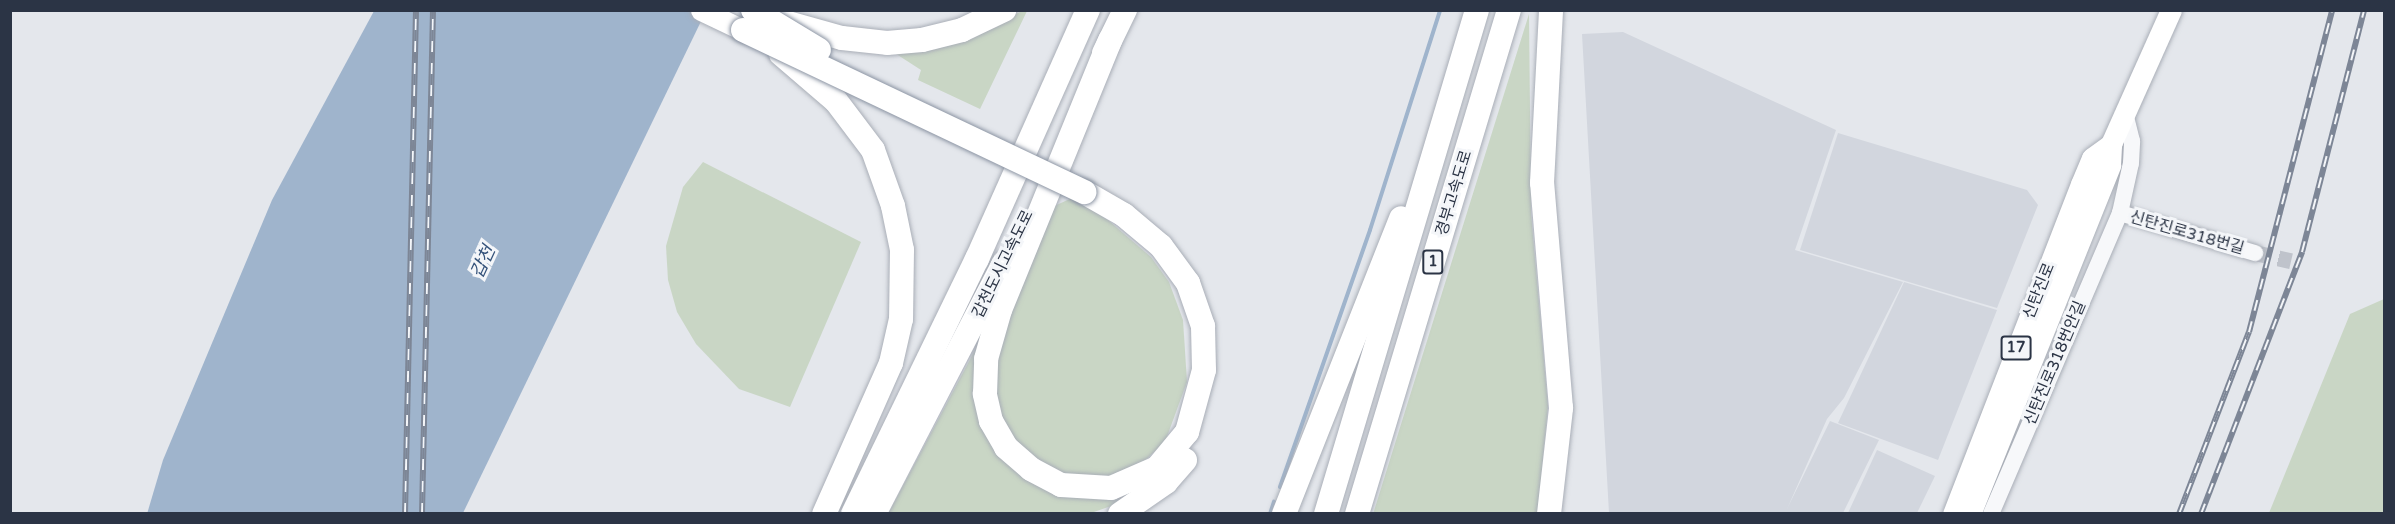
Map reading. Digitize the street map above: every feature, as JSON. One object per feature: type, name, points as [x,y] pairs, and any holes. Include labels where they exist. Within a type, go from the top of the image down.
[{"type":"highway","points":[[750,17],[809,31],[887,43],[922,40],[962,30],[1004,10]]},
{"type":"highway","name":"갑천도시고속도로","points":[[853,513],[977,259],[1088,10]]},
{"type":"highway","name":"갑천도시고속도로","points":[[874,513],[1002,267],[1125,10]]},
{"type":"highway","name":"경부고속도로","points":[[1326,513],[1478,10]]},
{"type":"highway","name":"경부고속도로","points":[[1357,513],[1509,10]]},
{"type":"highway","points":[[1549,513],[1561,408],[1542,183],[1551,10]]},
{"type":"highway","points":[[750,17],[1084,187],[1148,216],[1182,251],[1207,296],[1218,348],[1213,394],[1184,461],[1166,482],[1120,513]]},
{"type":"highway","points":[[750,17],[788,58],[836,101],[873,150],[894,206],[902,250],[901,319],[891,363],[824,513]]},
{"type":"highway","points":[[1084,187],[1124,215],[1161,246],[1188,283],[1203,326],[1201,392],[1187,432],[1157,468],[1111,488],[1061,485],[1031,469],[1006,447],[992,421],[985,394],[986,359],[1000,310],[1110,40]]},
{"type":"highway","points":[[1284,513],[1464,56]]},
{"type":"main road","points":[[701,10],[750,17]]},
{"type":"main road","name":"신탄진로","points":[[1970,513],[2090,188],[2092,158],[2111,144],[2171,10]]},
{"type":"main road","name":"신탄진로","points":[[1953,513],[2090,188]]},
{"type":"street","name":"신탄진로318번안길","points":[[1990,513],[2122,205],[2132,141],[2125,114]]},
{"type":"street","name":"신탄진로318번길","points":[[2122,205],[2255,253]]},
{"type":"shaded area","points":[[1623,32],[1836,130],[1795,250],[1903,282],[1844,398],[1827,419],[1787,509],[1830,421],[1879,440],[1843,513],[1609,513],[1582,34]]},
{"type":"shaded area","points":[[1838,133],[2027,190],[2038,205],[1997,308],[1800,250]]},
{"type":"shaded area","points":[[1904,282],[1997,310],[1938,460],[1838,423]]},
{"type":"shaded area","points":[[1877,450],[1935,476],[1917,513],[1848,513]]},
{"type":"green space","points":[[1022,11],[1027,11],[980,109],[918,80],[921,70],[890,50],[976,34]]},
{"type":"green space","points":[[1529,14],[1531,213],[1548,406],[1538,513],[1373,514]]},
{"type":"green space","points":[[703,162],[861,242],[790,407],[739,389],[696,344],[677,312],[668,280],[666,246],[683,187]]},
{"type":"green space","points":[[1072,198],[1108,220],[1151,257],[1169,282],[1183,320],[1187,382],[1165,442],[1131,473],[1086,483],[1042,472],[1007,437],[991,394],[994,356],[1052,207]]},
{"type":"green space","points":[[2384,299],[2384,513],[2269,513],[2350,314]]},
{"type":"green space","points":[[983,335],[1005,449],[1091,491],[1175,459],[1114,505],[1091,513],[888,514]]},
{"type":"water","name":"갑천","points":[[374,11],[706,11],[463,513],[147,514],[163,460],[272,200]]},
{"type":"waterway","points":[[1280,487],[1370,230],[1440,10]]},
{"type":"waterway","points":[[1270,514],[1274,502]]},
{"type":"tunnel","points":[[2255,253],[2291,261]]},
{"type":"railway","points":[[405,514],[416,10]]},
{"type":"railway","points":[[422,514],[433,10]]},
{"type":"railway","points":[[2179,514],[2249,332],[2332,10]]},
{"type":"railway","points":[[2201,514],[2302,252],[2364,10]]}]
